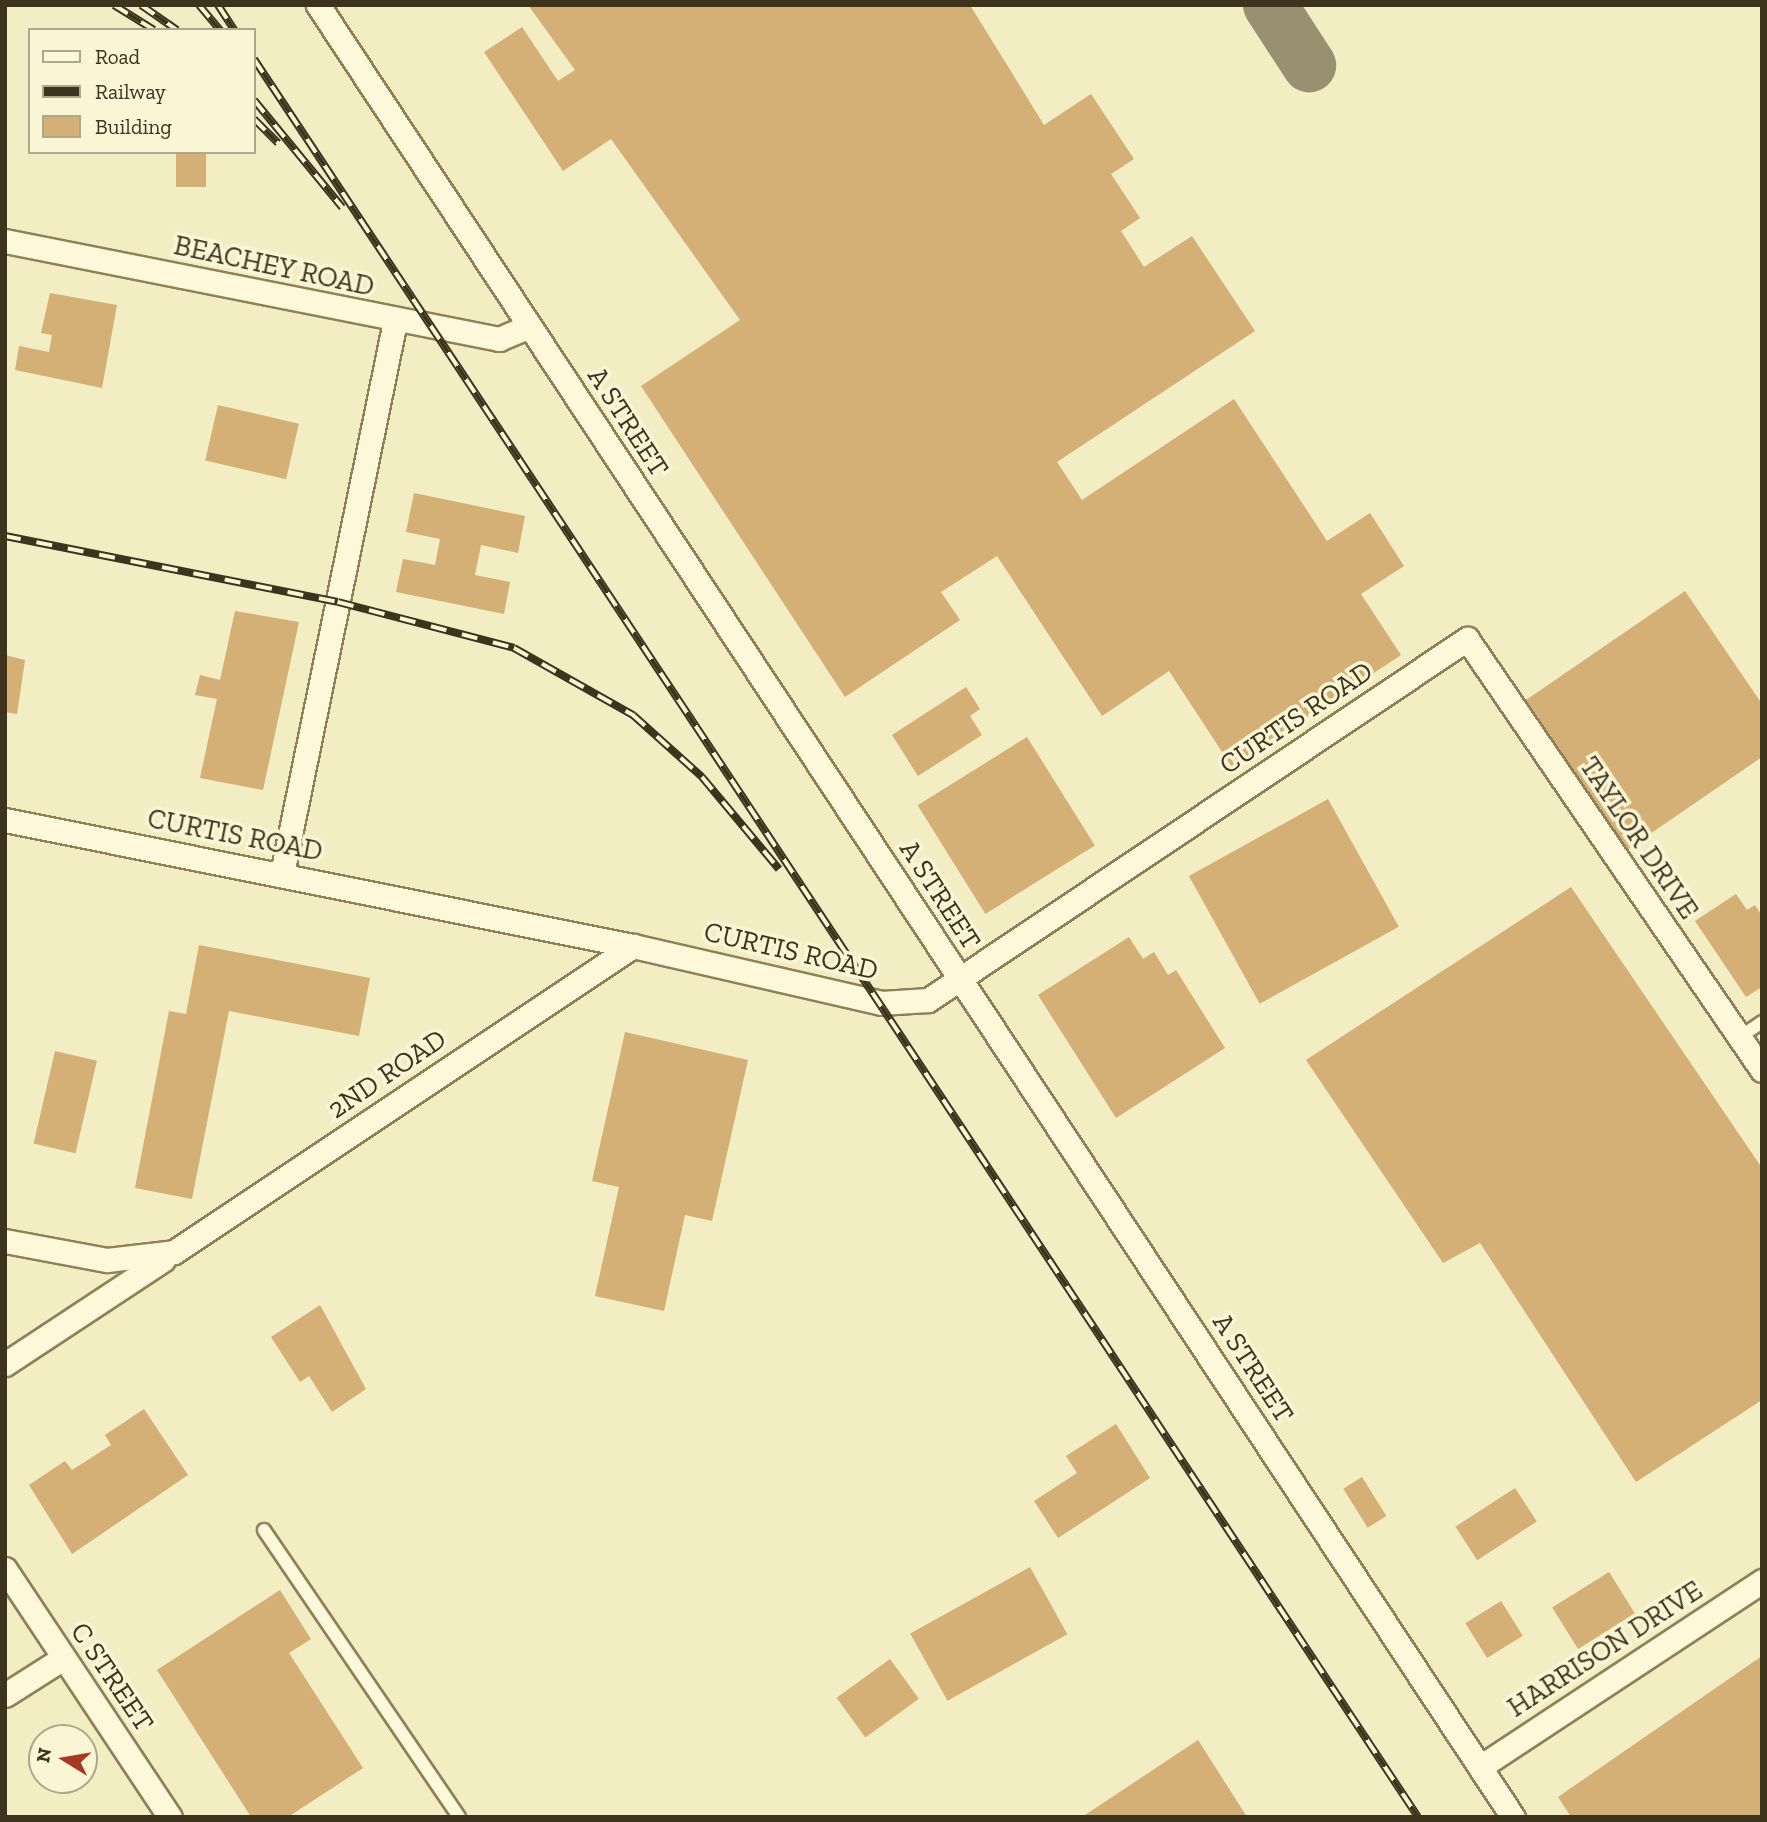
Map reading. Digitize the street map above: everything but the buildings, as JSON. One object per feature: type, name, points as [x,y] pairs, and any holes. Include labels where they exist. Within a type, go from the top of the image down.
[{"type":"street","name":"A STREET","points":[[318,5],[1513,1817]]},
{"type":"street","name":"BEACHEY ROAD","points":[[5,241],[395,321],[499,339],[529,326]]},
{"type":"street","points":[[282,874],[395,321]]},
{"type":"street","name":"CURTIS ROAD","points":[[5,820],[633,946],[881,1003],[928,1000],[1467,639]]},
{"type":"street","name":"TAYLOR DRIVE","points":[[1467,639],[1762,1070]]},
{"type":"street","name":"2ND ROAD","points":[[5,1364],[633,946]]},
{"type":"street","name":"2ND ROAD","points":[[5,1241],[107,1260],[174,1252]]},
{"type":"street","name":"C STREET","points":[[5,1569],[170,1817]]},
{"type":"street","name":"HARRISON DRIVE","points":[[1480,1767],[1762,1581]]},
{"type":"street","points":[[5,1695],[63,1658]]},
{"type":"lane","points":[[1740,1037],[1762,1022]]},
{"type":"lane","points":[[264,1530],[459,1817]]},
{"type":"taxiway","points":[[1270,5],[1309,65]]},
{"type":"railway","points":[[114,5],[151,28]]},
{"type":"railway","points":[[141,5],[174,28]]},
{"type":"railway","points":[[199,5],[218,28]]},
{"type":"railway","points":[[218,5],[233,28]]},
{"type":"railway","points":[[256,62],[1418,1817]]},
{"type":"railway","points":[[256,102],[342,207]]},
{"type":"railway","points":[[256,121],[278,143]]},
{"type":"railway","points":[[5,536],[338,602],[514,648],[633,715],[702,777],[779,869]]}]
